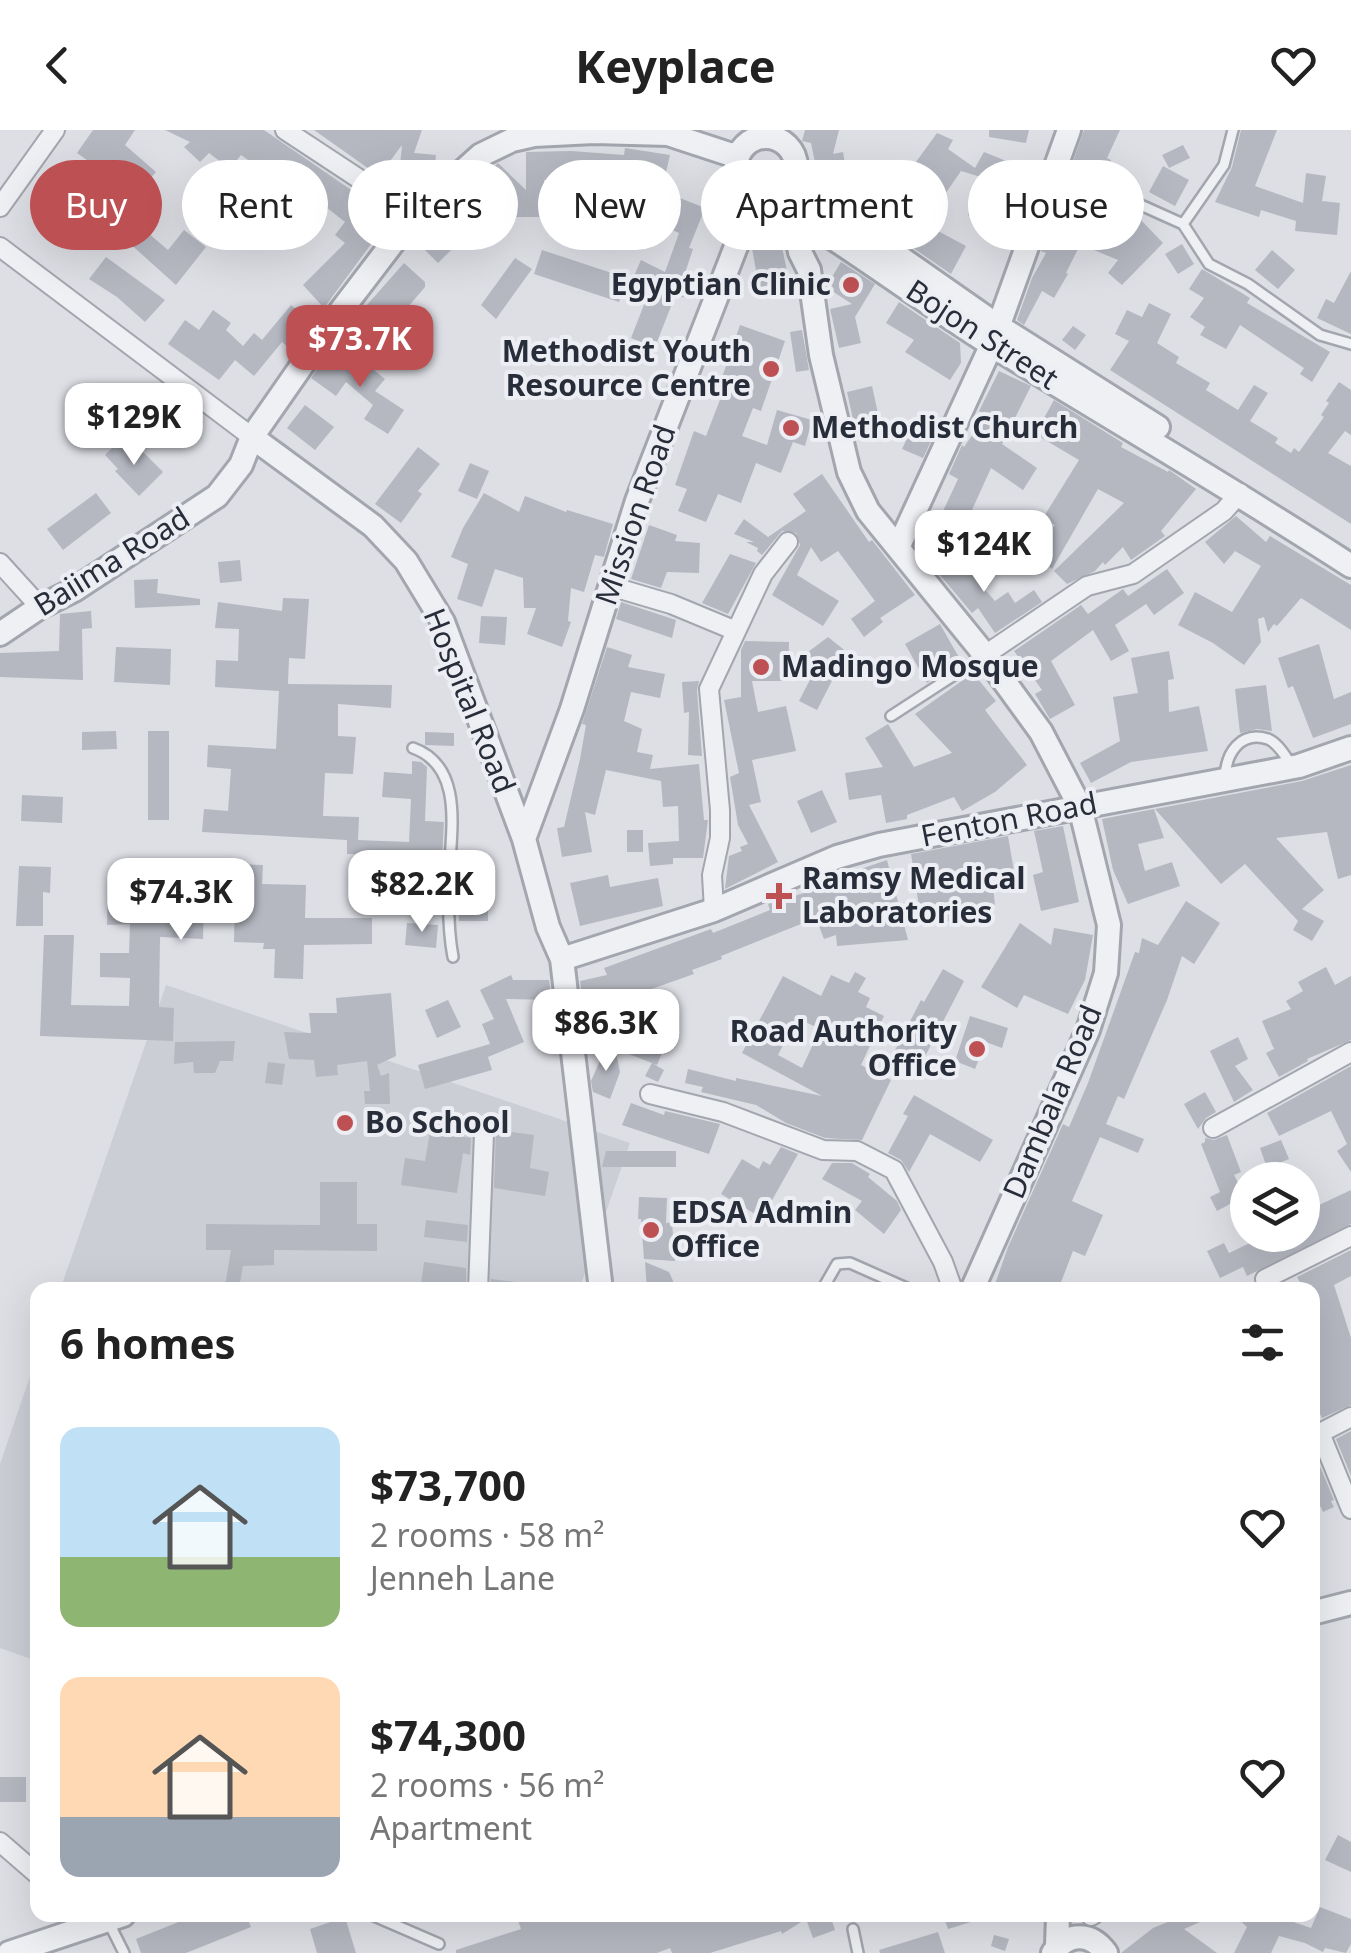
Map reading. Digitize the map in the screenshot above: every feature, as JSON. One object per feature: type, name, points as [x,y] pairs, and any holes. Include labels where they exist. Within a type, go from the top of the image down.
[{"type":"street","points":[[0,207],[55,130]]},
{"type":"street","points":[[286,130],[348,171]]},
{"type":"street","points":[[1059,160],[1069,130]]},
{"type":"street","name":"Baiima Road","points":[[476,160],[512,140],[594,132],[664,132],[738,157]]},
{"type":"street","points":[[738,157],[758,135],[789,139]]},
{"type":"street","name":"Hospital Road","points":[[0,247],[372,526],[406,561],[443,622],[524,839],[548,927],[562,960],[600,1282]]},
{"type":"street","name":"Baiima Road","points":[[0,634],[217,496],[241,465],[252,436],[387,250]]},
{"type":"street","name":"Mission Road","points":[[524,839],[572,708],[636,501],[739,250]]},
{"type":"street","name":"Dambala Road","points":[[800,250],[809,270],[821,355],[849,472],[868,511],[1042,732],[1080,807],[1109,924],[1106,973],[1088,1030],[976,1282]]},
{"type":"street","name":"Bojon Street","points":[[869,250],[1351,566]]},
{"type":"street","points":[[898,548],[995,335],[1026,250]]},
{"type":"street","name":"Bojon Street","points":[[995,335],[1351,548]]},
{"type":"street","points":[[985,656],[1088,586],[1133,574],[1224,511],[1240,494]]},
{"type":"street","points":[[714,910],[712,875],[720,838],[720,810],[709,689],[764,574],[788,542]]},
{"type":"street","points":[[0,563],[40,607]]},
{"type":"street","points":[[610,586],[671,604],[736,632]]},
{"type":"street","name":"Fenton Road","points":[[562,960],[714,910],[852,853],[1294,768],[1351,748]]},
{"type":"street","points":[[1213,1128],[1351,1052]]},
{"type":"street","points":[[650,1094],[723,1112],[823,1150],[858,1151],[894,1170],[950,1282]]},
{"type":"street","points":[[478,1282],[484,1133]]},
{"type":"street","points":[[1265,1278],[1351,1236]]},
{"type":"street","points":[[1351,1418],[1320,1433],[1351,1508]]},
{"type":"street","points":[[1320,1612],[1351,1604]]},
{"type":"street","points":[[0,1842],[30,1867]]},
{"type":"street","points":[[9,1953],[64,1944],[98,1922]]},
{"type":"street","points":[[1055,1950],[1057,1922]]},
{"type":"street","points":[[1095,1922],[1105,1951]]},
{"type":"street","points":[[1055,1950],[1080,1936],[1105,1951]]},
{"type":"lane","points":[[1183,224],[1224,165],[1233,130]]},
{"type":"lane","points":[[1144,207],[1183,224],[1209,264],[1248,284],[1320,336],[1351,344]]},
{"type":"lane","points":[[890,716],[985,656]]},
{"type":"lane","points":[[1225,780],[1226,756],[1246,740],[1266,738],[1294,768]]},
{"type":"lane","points":[[413,748],[428,753],[442,772],[454,805],[448,929],[452,957]]},
{"type":"lane","points":[[827,1282],[837,1264],[850,1263],[893,1282]]},
{"type":"lane","points":[[105,1922],[124,1953]]},
{"type":"lane","points":[[388,1922],[439,1944]]},
{"type":"lane","points":[[853,1930],[858,1953]]},
{"type":"shaded area","name":"Bo School","points":[[166,985],[630,1143],[582,1282],[63,1282]]},
{"type":"shaded area","points":[[30,1376],[30,1659],[0,1648],[0,1464]]},
{"type":"building","points":[[93,130],[135,130],[125,145],[142,160],[87,160],[77,153]]},
{"type":"building","points":[[165,130],[264,130],[308,160],[248,160],[241,155],[237,160],[218,160],[209,153],[198,160],[184,147],[190,142]]},
{"type":"building","points":[[314,130],[422,130],[414,153],[436,155],[436,160],[401,160],[402,145],[391,160],[356,160]]},
{"type":"building","points":[[805,130],[839,130],[833,154],[843,152],[844,160],[814,160],[811,143],[802,141]]},
{"type":"building","points":[[989,130],[1029,130],[1026,143],[989,137]]},
{"type":"building","points":[[1084,130],[1120,130],[1107,158],[1111,160],[1074,160]]},
{"type":"building","points":[[1241,130],[1277,130],[1255,186],[1303,203],[1306,173],[1326,176],[1322,201],[1340,203],[1337,235],[1295,231],[1296,221],[1261,210],[1259,217],[1215,202],[1232,167]]},
{"type":"building","points":[[937,133],[953,140],[948,149],[968,163],[968,173],[961,171],[948,190],[948,160],[917,160]]},
{"type":"building","points":[[1183,145],[1190,158],[1169,168],[1162,155]]},
{"type":"building","points":[[625,148],[670,155],[669,160],[538,160],[538,217],[518,217],[518,182],[526,190],[526,152],[624,155]]},
{"type":"building","points":[[984,152],[1004,160],[980,160]]},
{"type":"building","points":[[1163,166],[1189,180],[1175,206],[1149,192]]},
{"type":"building","points":[[328,174],[348,188],[348,250],[367,250],[324,308],[303,285],[345,243],[335,235],[345,222],[328,209]]},
{"type":"building","points":[[681,198],[701,206],[682,282],[697,284],[695,299],[675,296],[655,347],[631,338],[652,284],[634,276],[641,260],[665,272],[673,250],[681,250]]},
{"type":"building","points":[[1144,223],[1163,243],[1122,285],[1108,273],[1118,260],[1094,250],[1144,250]]},
{"type":"building","points":[[182,232],[182,250],[204,250],[176,285],[137,250],[162,250],[162,245],[168,250]]},
{"type":"building","points":[[948,236],[966,246],[951,274],[916,250],[948,250]]},
{"type":"building","points":[[1182,244],[1194,264],[1178,274],[1165,254]]},
{"type":"building","points":[[425,250],[451,250],[438,263]]},
{"type":"building","points":[[542,250],[627,278],[619,302],[534,274]]},
{"type":"building","points":[[752,250],[783,250],[789,281],[759,287]]},
{"type":"building","points":[[1078,250],[1054,298],[1042,291],[1024,325],[1017,320],[1046,253],[1041,251]]},
{"type":"building","points":[[1272,250],[1295,270],[1278,289],[1255,270]]},
{"type":"building","points":[[106,257],[165,300],[145,322],[89,279]]},
{"type":"building","points":[[515,258],[532,269],[496,319],[481,305]]},
{"type":"building","points":[[841,262],[875,284],[855,317],[861,343],[839,348],[830,309],[852,304],[826,287]]},
{"type":"building","points":[[404,263],[425,282],[425,287],[368,354],[344,331]]},
{"type":"building","points":[[1202,269],[1250,298],[1247,303],[1330,352],[1312,382],[1300,374],[1304,368],[1240,325],[1226,349],[1200,335],[1205,327],[1190,317],[1204,298],[1189,289]]},
{"type":"building","points":[[1351,271],[1351,334],[1317,318],[1326,299],[1334,303]]},
{"type":"building","points":[[899,302],[960,343],[961,363],[950,380],[905,352],[914,340],[886,323]]},
{"type":"building","points":[[1149,303],[1171,314],[1157,343],[1179,357],[1176,363],[1210,383],[1206,390],[1238,410],[1254,385],[1268,393],[1250,421],[1278,438],[1275,443],[1291,453],[1294,448],[1299,452],[1324,417],[1321,415],[1329,403],[1326,401],[1339,382],[1351,390],[1351,435],[1345,431],[1328,453],[1351,466],[1351,524],[1110,370],[1129,341],[1115,334],[1127,310],[1142,317]]},
{"type":"building","points":[[291,305],[313,323],[293,351],[282,342],[254,376],[235,360],[219,380],[168,344],[185,320],[199,330],[213,310],[231,323],[226,330],[243,346],[254,333],[262,340]]},
{"type":"building","points":[[740,325],[785,341],[761,411],[753,408],[742,436],[767,445],[777,410],[812,420],[805,446],[793,442],[781,473],[756,463],[741,503],[718,494],[706,522],[678,511],[687,489],[675,485],[694,431],[706,436]]},
{"type":"building","points":[[1073,326],[1086,335],[1075,350],[1062,340]]},
{"type":"building","points":[[802,330],[809,370],[796,372],[790,332]]},
{"type":"building","points":[[328,354],[355,374],[364,362],[385,379],[375,391],[404,410],[388,434],[364,419],[373,405],[346,382],[336,396],[311,378]]},
{"type":"building","points":[[999,371],[1031,386],[1002,444],[1037,468],[1023,490],[991,468],[972,510],[982,515],[978,523],[1006,529],[1001,552],[931,537],[958,479],[949,474],[962,445],[986,415],[979,411]]},
{"type":"building","points":[[872,386],[881,427],[856,433],[847,392]]},
{"type":"building","points":[[1054,400],[1123,443],[1121,447],[1169,470],[1196,489],[1161,531],[1165,536],[1131,560],[1123,547],[1105,565],[1103,562],[1095,571],[1067,584],[1054,571],[1124,503],[1098,489],[1052,569],[1031,550],[1055,525],[1043,518],[1079,460],[1035,434]]},
{"type":"building","points":[[305,405],[334,427],[315,450],[287,428]]},
{"type":"building","points":[[914,424],[935,433],[923,458],[902,449]]},
{"type":"building","points":[[118,442],[132,456],[139,448],[163,472],[139,496],[105,455]]},
{"type":"building","points":[[418,447],[440,464],[418,491],[422,494],[401,523],[375,504]]},
{"type":"building","points":[[470,463],[489,471],[477,499],[458,491]]},
{"type":"building","points":[[822,474],[869,542],[872,540],[915,595],[880,618],[883,622],[864,637],[851,619],[875,601],[838,551],[821,562],[811,547],[797,575],[839,601],[823,626],[772,595],[800,545],[796,533],[782,531],[762,555],[746,542],[754,542],[734,534],[744,519],[768,537],[806,511],[793,494]]},
{"type":"building","points":[[96,493],[111,513],[63,550],[47,529]]},
{"type":"building","points":[[484,493],[519,512],[525,496],[613,524],[604,557],[595,555],[584,592],[571,588],[571,622],[562,647],[527,634],[536,608],[524,608],[523,578],[495,569],[482,607],[457,599],[468,564],[451,557]]},
{"type":"building","points":[[1236,516],[1266,542],[1270,536],[1351,585],[1351,630],[1301,598],[1268,632],[1264,617],[1258,619],[1261,642],[1244,665],[1178,625],[1195,592],[1232,612],[1261,566],[1235,551],[1224,564],[1205,542]]},
{"type":"building","points":[[649,525],[677,535],[675,541],[700,543],[699,573],[667,572],[661,588],[631,579]]},
{"type":"building","points":[[952,552],[995,601],[1008,592],[1015,603],[1034,590],[1042,602],[995,633],[978,608],[972,613],[934,568]]},
{"type":"building","points":[[730,554],[756,563],[728,614],[702,603]]},
{"type":"building","points":[[240,560],[242,581],[220,583],[218,562]]},
{"type":"building","points":[[1167,569],[1184,593],[1154,615],[1146,604],[1115,625],[1129,651],[1111,661],[1093,630],[1051,661],[1075,705],[1050,719],[1035,694],[1042,690],[1014,651],[1081,605],[1088,614],[1123,589],[1128,596]]},
{"type":"building","points":[[158,579],[157,593],[200,599],[200,605],[135,608],[134,580]]},
{"type":"building","points":[[283,598],[309,599],[305,659],[289,658],[288,684],[392,685],[391,708],[338,704],[338,736],[356,737],[353,774],[325,773],[323,816],[359,817],[358,840],[409,842],[411,799],[382,797],[384,772],[412,774],[412,761],[427,767],[425,821],[444,822],[442,859],[404,858],[402,890],[411,890],[411,913],[369,912],[369,854],[347,854],[347,840],[202,832],[204,809],[228,811],[231,769],[207,767],[208,745],[276,749],[279,691],[215,687],[216,660],[238,661],[239,629],[215,628],[218,602],[282,611]]},
{"type":"building","points":[[621,602],[676,620],[672,638],[616,619]]},
{"type":"building","points":[[91,611],[92,628],[82,629],[83,680],[0,677],[0,653],[59,651],[60,614]]},
{"type":"building","points":[[481,616],[507,617],[505,645],[479,643]]},
{"type":"building","points":[[940,624],[961,661],[927,683],[905,644]]},
{"type":"building","points":[[828,637],[862,664],[849,681],[837,671],[817,710],[799,701],[818,664],[804,655]]},
{"type":"building","points":[[745,641],[789,642],[788,681],[752,681],[758,712],[786,706],[796,751],[752,760],[761,802],[749,805],[778,862],[725,889],[729,856],[748,844],[738,825],[730,777],[739,773],[724,700],[741,697],[741,650]]},
{"type":"building","points":[[1319,644],[1334,699],[1351,692],[1351,724],[1313,738],[1278,658]]},
{"type":"building","points":[[116,647],[171,649],[170,685],[114,682]]},
{"type":"building","points":[[607,647],[632,655],[628,667],[665,674],[660,698],[631,692],[624,721],[642,729],[637,752],[653,755],[650,769],[699,764],[704,820],[708,820],[703,858],[673,858],[673,864],[650,866],[648,843],[679,841],[678,806],[663,807],[661,781],[606,770],[595,815],[585,812],[592,852],[562,857],[557,828],[564,827],[586,725],[582,724]]},
{"type":"building","points":[[1169,651],[1174,679],[1168,680],[1169,712],[1199,706],[1208,751],[1131,762],[1091,783],[1080,763],[1120,741],[1113,697],[1138,693],[1131,658]]},
{"type":"building","points":[[973,673],[996,701],[985,710],[1027,765],[995,792],[962,811],[954,797],[907,815],[907,819],[886,823],[881,795],[849,800],[845,773],[883,767],[865,738],[888,724],[914,767],[952,753],[915,714]]},
{"type":"building","points":[[699,681],[702,756],[688,755],[689,712],[684,713],[682,682]]},
{"type":"building","points":[[1266,685],[1272,731],[1240,733],[1235,689]]},
{"type":"building","points":[[116,731],[117,749],[82,750],[82,732]]},
{"type":"building","points":[[148,731],[169,731],[169,820],[148,820]]},
{"type":"building","points":[[425,732],[454,733],[454,746],[425,745]]},
{"type":"building","points":[[1351,765],[1351,875],[1338,879],[1327,832],[1276,838],[1324,890],[1302,909],[1324,921],[1312,941],[1293,930],[1298,921],[1245,864],[1221,884],[1155,809],[1302,781]]},
{"type":"building","points":[[822,790],[837,822],[811,833],[797,801]]},
{"type":"building","points":[[22,795],[63,797],[62,823],[21,821]]},
{"type":"building","points":[[1154,809],[1164,838],[1138,844],[1145,871],[1172,862],[1180,886],[1128,904],[1113,870],[1102,819]]},
{"type":"building","points":[[1063,826],[1079,902],[1041,911],[1033,875],[1043,872],[1034,831]]},
{"type":"building","points":[[627,830],[643,830],[643,852],[627,852]]},
{"type":"building","points":[[1008,836],[1014,871],[992,874],[995,906],[976,908],[977,917],[922,926],[911,854]]},
{"type":"building","points":[[887,860],[908,940],[837,946],[836,935],[824,939],[816,918],[721,956],[722,959],[692,970],[694,974],[606,1005],[611,1028],[588,1032],[580,981],[607,975],[604,968],[711,929],[713,933],[770,910],[768,904],[807,892],[805,888]]},
{"type":"building","points":[[181,862],[263,865],[262,884],[306,885],[305,918],[372,918],[372,944],[304,945],[303,979],[274,978],[275,949],[263,949],[264,943],[234,942],[235,895],[204,894],[203,939],[160,937],[159,1007],[174,1008],[173,1041],[40,1036],[44,935],[74,935],[71,1005],[129,1006],[130,978],[100,977],[100,953],[129,953],[130,924],[107,925],[108,875],[181,873]]},
{"type":"building","points":[[19,866],[51,867],[50,893],[43,892],[43,926],[16,926]]},
{"type":"building","points":[[608,875],[610,887],[658,878],[663,906],[580,926],[570,883]]},
{"type":"building","points":[[488,887],[488,921],[459,921],[458,888]]},
{"type":"building","points":[[1186,901],[1220,923],[1194,964],[1182,956],[1124,1099],[1118,1096],[1106,1124],[1144,1139],[1138,1153],[1100,1137],[1072,1201],[1103,1215],[1085,1256],[1073,1251],[1061,1282],[996,1282],[1063,1124],[1069,1127],[1088,1083],[1135,952],[1139,953],[1142,938],[1158,945]]},
{"type":"building","points":[[407,923],[438,925],[436,948],[405,945]]},
{"type":"building","points":[[1020,923],[1051,945],[1054,928],[1093,935],[1085,980],[1068,1014],[1024,995],[1017,1008],[981,987]]},
{"type":"building","points":[[1326,967],[1335,985],[1351,976],[1351,1040],[1307,1059],[1279,1077],[1266,1053],[1274,1049],[1262,1021],[1291,1009],[1286,1001],[1303,991],[1298,982]]},
{"type":"building","points":[[943,969],[964,981],[916,1074],[890,1060],[921,1000],[924,1002]]},
{"type":"building","points":[[855,972],[866,978],[858,992],[870,998],[866,1007],[884,1016],[861,1065],[891,1080],[862,1140],[825,1138],[786,1123],[756,1105],[701,1092],[703,1087],[685,1083],[688,1069],[822,1096],[742,1053],[783,976],[821,996],[831,975],[849,983]],"holes":[[[797,1018],[820,1029],[802,1068],[778,1055]]]},
{"type":"building","points":[[511,975],[513,980],[549,980],[552,1000],[506,999],[524,1042],[488,1057],[492,1070],[425,1089],[418,1065],[490,1044],[482,1024],[494,1019],[480,990]]},
{"type":"building","points":[[391,993],[396,1056],[377,1065],[381,1076],[389,1073],[390,1104],[365,1104],[364,1091],[370,1091],[367,1061],[337,1065],[338,1075],[316,1077],[314,1060],[289,1059],[284,1032],[311,1033],[309,1013],[337,1013],[336,998]]},
{"type":"building","points":[[448,1000],[461,1027],[437,1038],[425,1010]]},
{"type":"building","points":[[970,1016],[1008,1028],[1002,1048],[986,1042],[975,1069],[955,1061]]},
{"type":"building","points":[[636,1037],[664,1048],[657,1065],[629,1054]]},
{"type":"building","points":[[1238,1037],[1248,1059],[1235,1066],[1253,1090],[1234,1102],[1210,1051]]},
{"type":"building","points":[[235,1041],[233,1061],[220,1061],[215,1073],[194,1073],[193,1062],[174,1064],[175,1042]]},
{"type":"building","points":[[607,1045],[615,1048],[620,1072],[610,1099],[593,1092],[591,1081]]},
{"type":"building","points":[[268,1062],[285,1064],[282,1085],[265,1083]]},
{"type":"building","points":[[652,1063],[664,1070],[658,1082],[645,1076]]},
{"type":"building","points":[[1351,1066],[1351,1172],[1337,1151],[1347,1144],[1331,1111],[1279,1136],[1267,1113]]},
{"type":"building","points":[[1205,1092],[1216,1112],[1198,1129],[1184,1104]]},
{"type":"building","points":[[914,1095],[993,1140],[980,1162],[930,1134],[909,1172],[901,1160],[888,1153],[908,1116],[903,1114]]},
{"type":"building","points":[[631,1103],[664,1115],[665,1111],[720,1124],[709,1154],[622,1125]]},
{"type":"building","points":[[496,1130],[534,1135],[530,1168],[549,1172],[545,1196],[494,1188]]},
{"type":"building","points":[[430,1132],[471,1138],[470,1155],[463,1153],[457,1193],[401,1185],[405,1158],[425,1161]]},
{"type":"building","points":[[1227,1135],[1237,1162],[1230,1162],[1230,1204],[1217,1211],[1210,1197],[1220,1192],[1201,1144],[1205,1138],[1214,1140]]},
{"type":"building","points":[[1281,1140],[1289,1159],[1265,1162],[1260,1148]]},
{"type":"building","points":[[781,1147],[798,1154],[762,1218],[721,1194],[742,1159],[759,1169],[763,1161],[770,1165]]},
{"type":"building","points":[[606,1151],[676,1151],[676,1167],[602,1167]]},
{"type":"building","points":[[832,1163],[852,1163],[870,1174],[868,1177],[897,1201],[901,1210],[884,1234],[855,1210],[862,1201],[822,1179]]},
{"type":"building","points":[[320,1182],[357,1182],[357,1224],[377,1224],[377,1251],[274,1250],[274,1265],[243,1266],[240,1282],[226,1282],[231,1250],[206,1250],[206,1224],[320,1225]]},
{"type":"building","points":[[1351,1190],[1351,1224],[1320,1240],[1320,1205]]},
{"type":"building","points":[[639,1197],[667,1198],[666,1223],[672,1222],[675,1261],[644,1259]]},
{"type":"building","points":[[426,1220],[468,1225],[467,1242],[424,1237]]},
{"type":"building","points":[[1224,1243],[1229,1253],[1295,1252],[1247,1276],[1243,1267],[1220,1278],[1207,1251]]},
{"type":"building","points":[[1351,1250],[1351,1276],[1334,1285],[1351,1338],[1351,1405],[1322,1418],[1320,1282],[1300,1282],[1297,1277]]},
{"type":"building","points":[[424,1262],[466,1268],[466,1282],[421,1282]]},
{"type":"building","points":[[645,1262],[669,1272],[673,1282],[646,1282]]},
{"type":"building","points":[[1351,1431],[1351,1476],[1336,1439]]},
{"type":"building","points":[[1320,1466],[1334,1500],[1334,1507],[1323,1512]]},
{"type":"building","points":[[0,1777],[26,1777],[26,1802],[0,1802]]},
{"type":"building","points":[[1338,1835],[1351,1842],[1351,1872],[1325,1860]]},
{"type":"building","points":[[1320,1907],[1351,1919],[1351,1944],[1346,1953],[1325,1948],[1323,1952],[1279,1936],[1271,1953],[1234,1953],[1247,1927],[1242,1922],[1293,1922],[1311,1928],[1314,1922],[1320,1922]]},
{"type":"building","points":[[178,1922],[249,1922],[251,1927],[186,1953],[141,1953],[136,1939]]},
{"type":"building","points":[[330,1922],[347,1922],[356,1953],[317,1953],[310,1929]]},
{"type":"building","points":[[518,1922],[801,1922],[782,1934],[781,1931],[710,1953],[672,1953],[670,1948],[657,1953],[456,1953],[521,1929]]},
{"type":"building","points":[[807,1922],[832,1922],[835,1930],[813,1938]]},
{"type":"building","points":[[946,1922],[971,1922],[948,1929]]},
{"type":"building","points":[[1168,1922],[1200,1922],[1184,1929],[1217,1953],[1121,1953],[1153,1928]]},
{"type":"building","points":[[938,1932],[945,1953],[879,1950]]},
{"type":"building","points":[[994,1935],[1009,1939],[1005,1951],[991,1946]]},
{"type":"place","name":"Egyptian Clinic","points":[[851,285]]},
{"type":"place","name":"Methodist Youth Resource Centre","points":[[771,369]]},
{"type":"place","name":"Methodist Church","points":[[791,428]]},
{"type":"place","name":"Madingo Mosque","points":[[761,667]]},
{"type":"place","name":"Ramsy Medical Laboratories","points":[[779,896]]},
{"type":"place","name":"Road Authority Office","points":[[977,1049]]},
{"type":"place","name":"Bo School","points":[[345,1123]]},
{"type":"place","name":"EDSA Admin Office","points":[[651,1230]]}]
